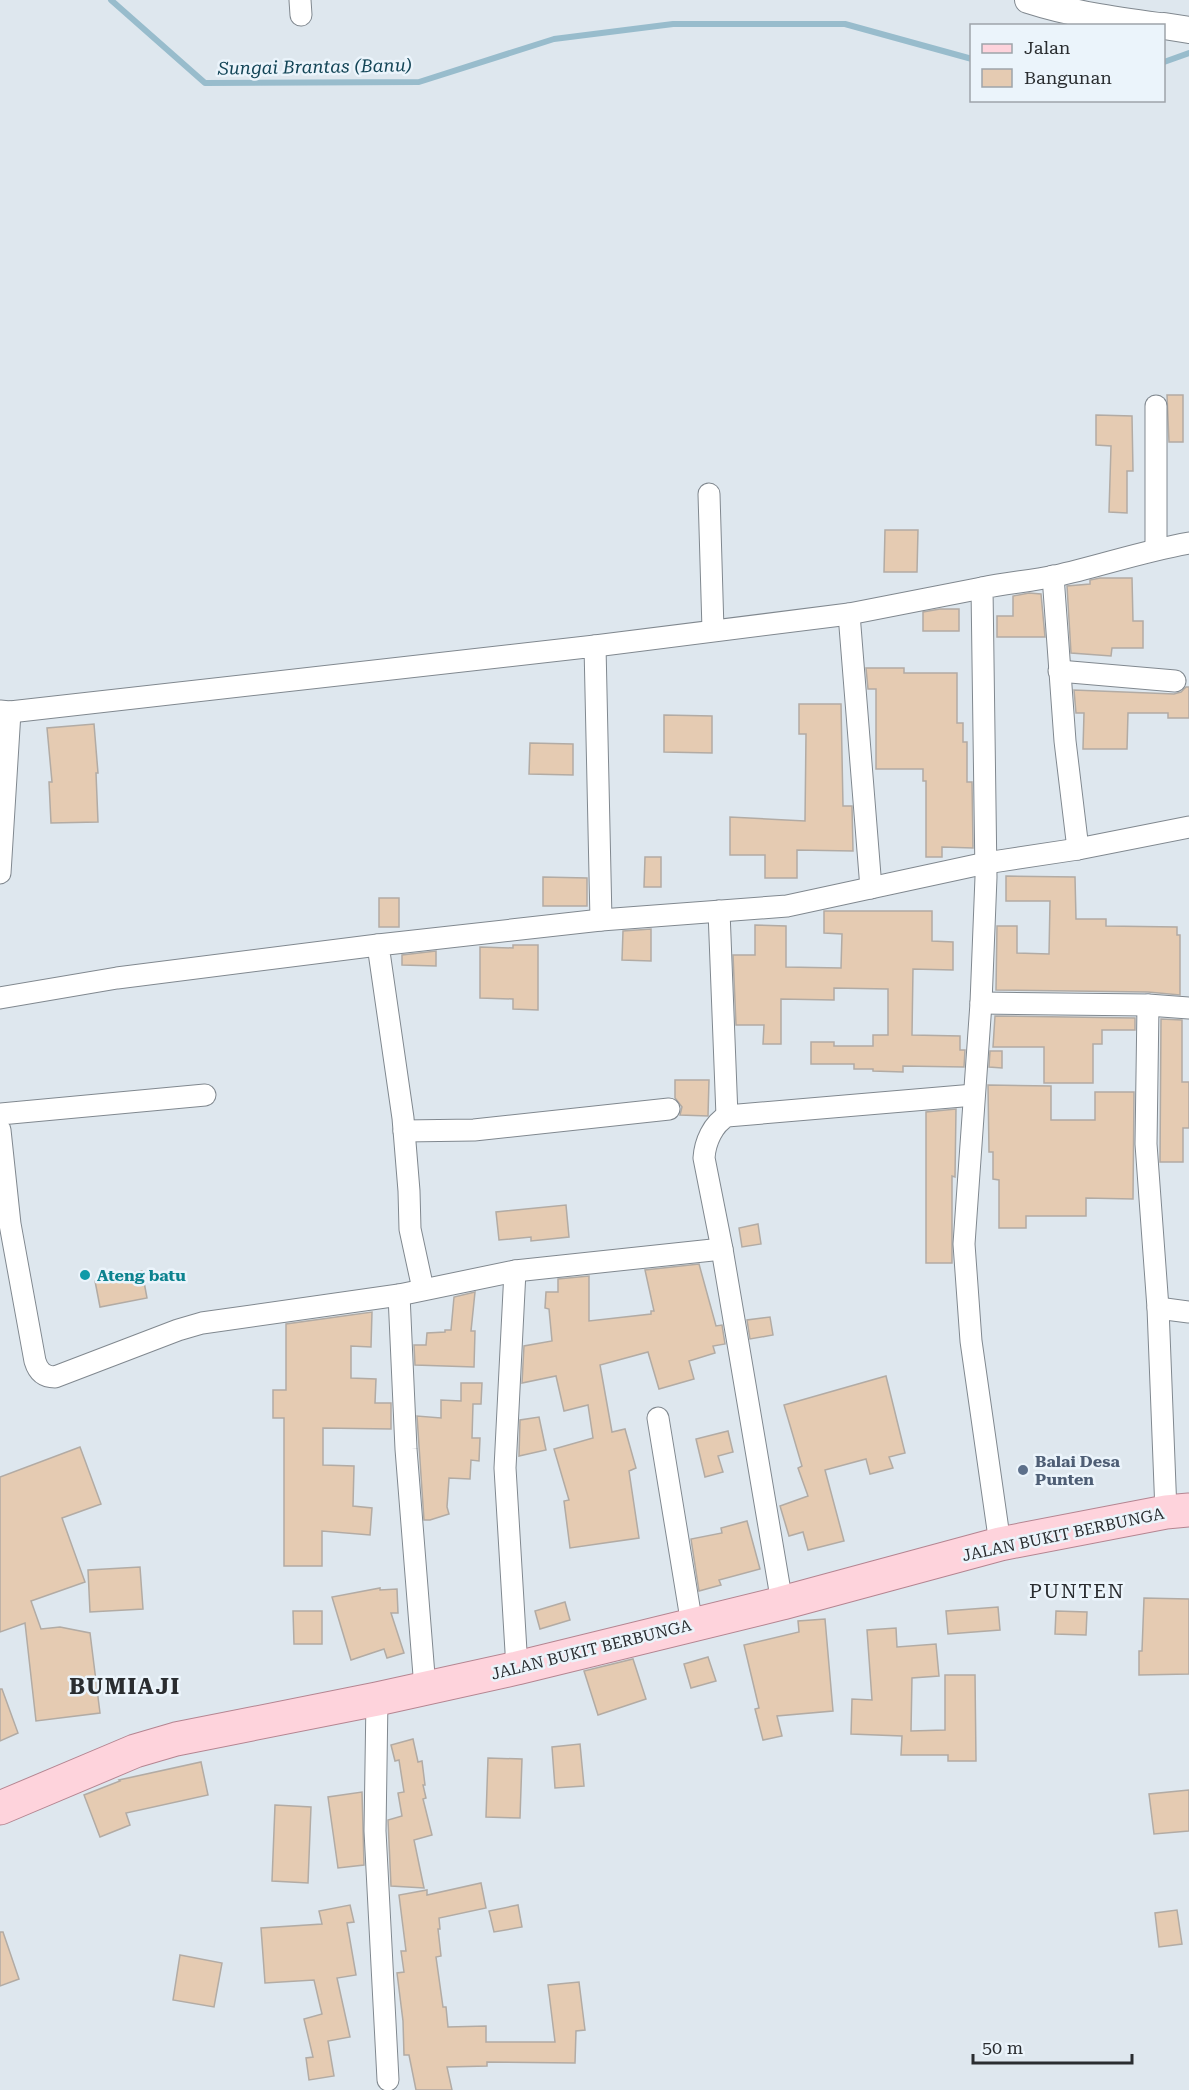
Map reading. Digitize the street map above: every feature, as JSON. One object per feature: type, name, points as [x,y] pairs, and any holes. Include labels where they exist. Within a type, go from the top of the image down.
[{"type":"main road","name":"JALAN BUKIT BERBUNGA","points":[[0,1808],[135,1751],[176,1739],[377,1699],[517,1668],[782,1603],[1000,1544],[1178,1511]]},
{"type":"street","points":[[1028,0],[1046,6],[1104,9],[1177,25]]},
{"type":"street","points":[[1156,406],[1156,548]]},
{"type":"street","points":[[709,494],[713,630]]},
{"type":"street","points":[[0,873],[5,711],[595,646],[849,614],[1011,581],[1053,576],[1156,548],[1189,543]]},
{"type":"street","points":[[1053,576],[1065,741],[1078,849]]},
{"type":"street","points":[[982,588],[986,863],[981,1003],[964,1244],[970,1341],[1000,1544]]},
{"type":"street","points":[[849,614],[871,888]]},
{"type":"street","points":[[595,646],[601,920]]},
{"type":"street","points":[[1059,671],[1175,681]]},
{"type":"street","points":[[0,998],[117,978],[378,945],[601,920],[787,906],[986,863],[1078,849],[1189,827]]},
{"type":"street","points":[[718,911],[727,1116]]},
{"type":"street","points":[[378,945],[404,1131],[410,1229],[423,1289]]},
{"type":"street","points":[[981,1003],[1148,1005],[1189,1008]]},
{"type":"street","points":[[1148,1005],[1146,1144],[1158,1308],[1178,1511]]},
{"type":"street","points":[[0,1114],[205,1095]]},
{"type":"street","points":[[782,1603],[722,1249],[704,1158],[705,1145],[720,1120],[727,1116],[974,1095]]},
{"type":"street","points":[[404,1131],[474,1130],[669,1109]]},
{"type":"street","points":[[0,1130],[5,1225],[35,1361],[39,1370],[47,1377],[55,1377],[202,1323],[399,1295],[516,1271],[722,1249]]},
{"type":"street","points":[[516,1271],[505,1468],[517,1668]]},
{"type":"street","points":[[399,1295],[405,1449],[425,1688]]},
{"type":"street","points":[[1158,1308],[1189,1312]]},
{"type":"street","points":[[658,1418],[692,1625]]},
{"type":"street","points":[[377,1699],[375,1831],[388,2080]]},
{"type":"building","points":[[1167,395],[1183,395],[1183,442],[1169,442]]},
{"type":"building","points":[[1096,415],[1132,416],[1133,471],[1127,471],[1127,513],[1109,512],[1111,446],[1096,445]]},
{"type":"building","points":[[885,530],[918,530],[917,572],[884,572]]},
{"type":"building","points":[[1132,578],[1133,621],[1143,621],[1143,648],[1112,648],[1111,656],[1071,653],[1067,586],[1090,584],[1090,580]]},
{"type":"building","points":[[1029,593],[1041,594],[1045,637],[997,637],[997,616],[1013,616],[1013,596]]},
{"type":"building","points":[[959,609],[959,631],[923,631],[923,612]]},
{"type":"building","points":[[866,668],[904,668],[904,673],[957,673],[957,723],[963,723],[963,742],[967,742],[967,782],[972,782],[973,848],[942,847],[942,857],[926,857],[926,781],[923,781],[923,769],[876,769],[876,689],[868,689]]},
{"type":"building","points":[[1189,687],[1189,718],[1168,718],[1168,713],[1128,713],[1127,749],[1083,749],[1084,713],[1076,713],[1074,690],[1174,694]]},
{"type":"building","points":[[799,704],[841,704],[843,806],[852,806],[853,851],[797,850],[797,878],[765,878],[765,855],[730,855],[730,817],[805,821],[806,734],[799,734]]},
{"type":"building","points":[[664,715],[712,716],[712,753],[664,752]]},
{"type":"building","points":[[94,724],[98,773],[96,773],[98,822],[51,823],[49,782],[52,782],[47,728]]},
{"type":"building","points":[[530,743],[573,744],[573,775],[529,774]]},
{"type":"building","points":[[645,857],[661,857],[661,887],[644,887]]},
{"type":"building","points":[[1006,876],[1075,877],[1076,919],[1106,919],[1106,926],[1177,927],[1177,935],[1180,935],[1180,995],[1148,992],[996,990],[997,926],[1017,926],[1017,953],[1049,954],[1050,901],[1006,901]]},
{"type":"building","points":[[543,877],[587,878],[587,906],[543,906]]},
{"type":"building","points":[[379,898],[399,898],[399,927],[379,927]]},
{"type":"building","points":[[824,911],[932,911],[932,941],[953,942],[953,970],[913,969],[912,1035],[960,1036],[960,1050],[965,1050],[964,1067],[903,1066],[903,1072],[854,1069],[854,1064],[811,1064],[811,1042],[834,1042],[834,1046],[873,1046],[873,1035],[888,1035],[888,989],[834,988],[834,1000],[781,999],[781,1044],[763,1044],[764,1025],[736,1025],[733,955],[755,955],[755,925],[786,926],[786,967],[841,968],[842,934],[824,933]]},
{"type":"building","points":[[651,929],[651,961],[622,960],[623,931]]},
{"type":"building","points":[[513,945],[538,945],[538,1010],[513,1009],[513,999],[480,998],[480,947],[513,948]]},
{"type":"building","points":[[436,951],[436,966],[402,965],[402,955]]},
{"type":"building","points":[[995,1016],[1135,1018],[1135,1030],[1102,1030],[1102,1044],[1093,1044],[1093,1083],[1044,1083],[1044,1047],[993,1047]]},
{"type":"building","points":[[1161,1019],[1182,1020],[1182,1082],[1189,1082],[1189,1128],[1183,1128],[1183,1162],[1160,1162]]},
{"type":"building","points":[[990,1051],[1002,1051],[1002,1068],[989,1067]]},
{"type":"building","points":[[675,1080],[709,1080],[708,1116],[680,1115],[682,1107],[675,1098]]},
{"type":"building","points":[[988,1085],[1051,1086],[1051,1120],[1095,1120],[1095,1092],[1134,1092],[1133,1199],[1086,1198],[1086,1216],[1026,1216],[1026,1228],[999,1228],[999,1180],[993,1179],[993,1152],[989,1152]]},
{"type":"building","points":[[956,1109],[955,1177],[952,1176],[952,1263],[926,1263],[926,1112]]},
{"type":"building","points":[[566,1205],[569,1237],[531,1241],[531,1237],[499,1240],[496,1212]]},
{"type":"building","points":[[758,1224],[761,1244],[742,1247],[739,1228]]},
{"type":"building","points":[[699,1264],[716,1326],[722,1325],[725,1344],[713,1346],[715,1353],[689,1361],[694,1379],[659,1389],[648,1352],[600,1365],[612,1432],[625,1429],[636,1468],[629,1471],[639,1538],[570,1548],[564,1501],[569,1500],[554,1449],[593,1438],[588,1405],[564,1411],[556,1376],[522,1383],[524,1346],[552,1341],[549,1309],[545,1308],[546,1292],[558,1292],[558,1279],[589,1276],[589,1321],[651,1314],[651,1311],[654,1311],[645,1270]]},
{"type":"building","points":[[142,1271],[147,1298],[100,1307],[95,1281]]},
{"type":"building","points":[[475,1292],[471,1331],[475,1331],[474,1367],[415,1365],[414,1345],[426,1345],[427,1333],[451,1330],[454,1297]]},
{"type":"building","points":[[372,1312],[371,1347],[351,1346],[351,1378],[376,1379],[375,1403],[391,1403],[391,1429],[323,1428],[323,1465],[354,1466],[353,1506],[372,1508],[370,1535],[322,1531],[322,1566],[284,1566],[284,1418],[273,1418],[273,1390],[286,1390],[286,1324]]},
{"type":"building","points":[[770,1317],[773,1335],[750,1339],[747,1320]]},
{"type":"building","points":[[886,1376],[905,1453],[889,1457],[893,1468],[870,1474],[866,1459],[825,1470],[844,1541],[808,1550],[803,1532],[789,1536],[780,1506],[808,1496],[798,1468],[802,1466],[784,1405]]},
{"type":"building","points":[[461,1383],[482,1383],[481,1404],[473,1404],[472,1438],[480,1438],[479,1461],[471,1460],[470,1479],[449,1478],[447,1507],[449,1514],[424,1520],[417,1416],[441,1418],[441,1400],[461,1401]]},
{"type":"building","points":[[539,1417],[546,1450],[519,1456],[520,1420]]},
{"type":"building","points":[[728,1431],[733,1452],[718,1456],[723,1472],[705,1477],[696,1439]]},
{"type":"building","points":[[80,1447],[101,1504],[62,1518],[85,1582],[31,1601],[41,1629],[60,1627],[90,1633],[100,1713],[36,1721],[25,1623],[0,1632],[0,1477]]},
{"type":"building","points":[[747,1521],[760,1569],[719,1580],[721,1585],[699,1591],[691,1539],[722,1533],[721,1528]]},
{"type":"building","points":[[140,1567],[143,1609],[90,1612],[88,1570]]},
{"type":"building","points":[[380,1588],[380,1590],[397,1589],[398,1613],[391,1613],[404,1653],[387,1658],[384,1649],[351,1660],[332,1597]]},
{"type":"building","points":[[1144,1598],[1189,1599],[1189,1674],[1139,1675]]},
{"type":"building","points":[[565,1602],[570,1620],[540,1629],[535,1611]]},
{"type":"building","points":[[998,1607],[1000,1630],[948,1634],[946,1611]]},
{"type":"building","points":[[293,1611],[322,1611],[322,1644],[294,1644]]},
{"type":"building","points":[[1056,1611],[1087,1612],[1086,1635],[1055,1634]]},
{"type":"building","points":[[825,1619],[833,1711],[777,1716],[782,1736],[763,1740],[755,1709],[759,1708],[744,1645],[799,1632],[798,1621]]},
{"type":"building","points":[[896,1628],[897,1647],[936,1644],[939,1676],[912,1678],[911,1731],[945,1730],[945,1675],[975,1675],[976,1761],[948,1761],[948,1755],[901,1755],[902,1736],[851,1734],[852,1699],[872,1700],[867,1630]]},
{"type":"building","points":[[708,1657],[716,1681],[691,1688],[684,1664]]},
{"type":"building","points":[[633,1659],[646,1699],[598,1715],[584,1671]]},
{"type":"building","points":[[0,1689],[2,1689],[18,1733],[0,1741]]},
{"type":"building","points":[[413,1739],[418,1762],[422,1761],[426,1798],[423,1799],[432,1835],[414,1840],[424,1888],[391,1886],[388,1820],[402,1816],[398,1793],[404,1792],[399,1760],[395,1761],[391,1745]]},
{"type":"building","points":[[580,1744],[584,1786],[555,1788],[552,1747]]},
{"type":"building","points":[[488,1758],[522,1759],[520,1818],[486,1817]]},
{"type":"building","points":[[201,1762],[208,1795],[126,1813],[130,1825],[100,1837],[84,1795],[119,1780]]},
{"type":"building","points":[[1189,1790],[1189,1831],[1154,1834],[1149,1794]]},
{"type":"building","points":[[362,1792],[364,1865],[338,1868],[328,1797]]},
{"type":"building","points":[[275,1805],[311,1807],[308,1883],[272,1881]]},
{"type":"building","points":[[481,1883],[486,1908],[439,1918],[441,1956],[436,1957],[448,2027],[486,2026],[486,2042],[555,2042],[548,1985],[579,1982],[585,2030],[576,2031],[575,2063],[487,2062],[487,2066],[447,2067],[452,2090],[416,2090],[409,2055],[404,2055],[403,2021],[397,1973],[404,1972],[401,1951],[406,1951],[399,1895],[427,1890],[427,1895]]},
{"type":"building","points":[[350,1905],[354,1922],[347,1923],[356,1975],[337,1978],[350,2037],[328,2041],[334,2076],[309,2080],[306,2058],[313,2057],[304,2019],[322,2014],[314,1980],[265,1983],[261,1928],[322,1924],[319,1911]]},
{"type":"building","points":[[518,1905],[522,1927],[494,1932],[489,1911]]},
{"type":"building","points":[[1177,1910],[1182,1944],[1159,1947],[1155,1913]]},
{"type":"building","points":[[0,1932],[3,1932],[19,1979],[0,1986]]},
{"type":"building","points":[[180,1955],[222,1963],[214,2007],[173,2000]]},
{"type":"waterway","name":"Sungai Brantas (Banu)","points":[[111,0],[205,83],[419,82],[554,39],[673,24],[845,24],[970,58]]},
{"type":"waterway","name":"Sungai Brantas (Banu)","points":[[1165,62],[1189,53]]},
{"type":"place","name":"Ateng batu","points":[[85,1275]]},
{"type":"place","name":"Balai Desa Punten","points":[[1023,1470]]},
{"type":"district","name":"PUNTEN","points":[[1077,1591]]},
{"type":"district","name":"BUMIAJI","points":[[125,1686]]}]
